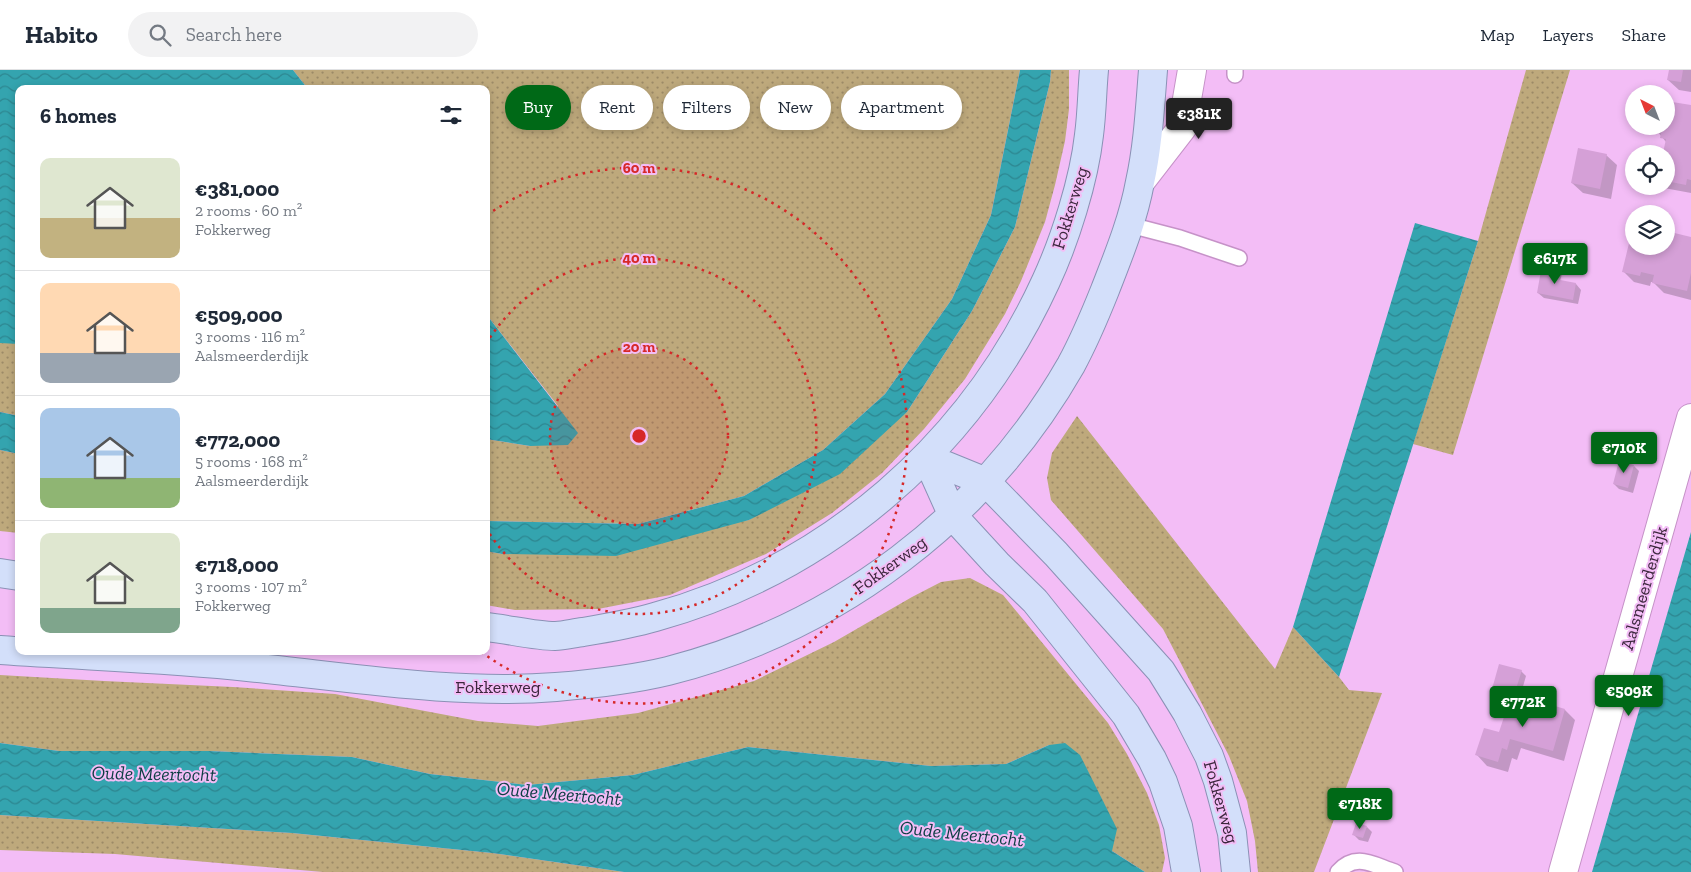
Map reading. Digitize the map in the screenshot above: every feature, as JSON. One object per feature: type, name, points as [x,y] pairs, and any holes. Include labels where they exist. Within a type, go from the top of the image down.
[{"type":"main road","name":"Fokkerweg","points":[[490,628],[556,636],[623,626],[707,602],[763,576],[820,544],[887,495],[926,458],[977,397],[1022,327],[1046,281],[1066,230],[1079,183],[1089,136],[1094,70]]},
{"type":"main road","name":"Fokkerweg","points":[[76,655],[243,666],[446,687],[491,689],[551,688],[600,683],[667,671],[737,649],[793,626],[872,580],[909,553],[953,516],[986,482],[1018,444],[1047,403],[1072,363],[1092,323],[1130,225],[1141,181],[1153,70]]},
{"type":"main road","name":"Fokkerweg","points":[[926,458],[986,482],[1056,554],[1161,671],[1187,713],[1209,756],[1226,806],[1232,833],[1236,872]]},
{"type":"main road","points":[[926,458],[953,516],[997,564],[1035,601],[1126,715],[1163,782],[1178,826],[1186,872]]},
{"type":"main road","points":[[0,573],[15,575]]},
{"type":"main road","name":"Fokkerweg","points":[[0,650],[15,651]]},
{"type":"street","name":"Fokkerweg","points":[[1141,181],[1182,128],[1192,70]]},
{"type":"street","name":"Aalsmeerderdijk","points":[[1563,872],[1691,418]]},
{"type":"lane","points":[[1130,225],[1180,238],[1239,258]]},
{"type":"lane","points":[[1338,872],[1345,864],[1356,860],[1395,872]]},
{"type":"shaded area","points":[[293,70],[1020,70],[991,215],[952,299],[885,394],[823,450],[744,496],[638,524],[490,521],[490,440],[530,446],[558,406],[490,319],[490,85],[305,85]]},
{"type":"shaded area","points":[[1051,70],[1069,70],[1069,109],[1065,141],[1045,222],[1021,281],[1005,314],[965,379],[924,429],[882,473],[832,513],[766,554],[670,595],[598,609],[515,610],[490,606],[490,552],[502,554],[749,520],[907,412],[972,311],[1015,227],[1050,82]]},
{"type":"shaded area","points":[[1526,70],[1570,70],[1453,455],[1413,444],[1478,241]]},
{"type":"shaded area","points":[[0,343],[15,343],[15,415],[0,412]]},
{"type":"shaded area","points":[[1077,416],[1275,669],[1293,627],[1349,690],[1382,693],[1314,872],[1258,872],[1255,841],[1247,801],[1229,756],[1163,629],[1051,500],[1047,478],[1052,453]]},
{"type":"shaded area","points":[[0,450],[15,453],[15,533],[0,531]]},
{"type":"shaded area","points":[[970,578],[1003,595],[1108,723],[1127,754],[1147,793],[1159,825],[1165,858],[1162,872],[1145,872],[1112,851],[1049,745],[1006,764],[931,766],[748,747],[633,775],[527,785],[430,774],[352,757],[209,751],[59,751],[0,743],[0,675],[335,694],[478,721],[538,726],[638,713],[754,681],[834,642],[941,582]]},
{"type":"shaded area","points":[[0,815],[292,833],[492,853],[624,872],[323,872],[115,854],[0,850]]},
{"type":"water","points":[[0,70],[293,70],[305,85],[15,85],[15,344],[0,343]]},
{"type":"water","points":[[1020,70],[1051,70],[1050,82],[1015,227],[972,311],[907,412],[840,474],[749,520],[616,556],[502,554],[490,552],[490,521],[638,524],[744,496],[823,450],[885,394],[952,299],[991,215]]},
{"type":"water","points":[[1415,223],[1478,241],[1339,677],[1293,627]]},
{"type":"water","points":[[490,319],[578,433],[568,445],[530,446],[490,440]]},
{"type":"water","points":[[0,412],[15,415],[15,453],[0,450]]},
{"type":"water","points":[[1691,532],[1691,872],[1592,872]]},
{"type":"water","name":"Oude Meertocht","points":[[0,743],[59,751],[209,751],[352,757],[430,774],[527,785],[633,775],[748,747],[931,766],[1006,764],[1049,745],[1065,743],[1080,755],[1117,829],[1112,851],[1145,872],[624,872],[492,853],[292,833],[0,815]]},
{"type":"building","points":[[1669,70],[1683,70],[1681,82],[1667,80]]},
{"type":"building","points":[[1675,102],[1691,105],[1691,180],[1687,179],[1686,185],[1675,183],[1675,145],[1665,145],[1666,139],[1660,138],[1661,135],[1675,135]]},
{"type":"building","points":[[1578,148],[1607,154],[1600,189],[1571,183]]},
{"type":"building","points":[[1675,233],[1691,237],[1691,273],[1687,291],[1652,283],[1654,275],[1641,272],[1640,276],[1622,272],[1626,255],[1675,255]]},
{"type":"building","points":[[1542,265],[1557,268],[1555,279],[1576,283],[1573,300],[1537,293]]},
{"type":"building","points":[[1619,461],[1634,465],[1628,488],[1613,484]]},
{"type":"building","points":[[1499,664],[1522,670],[1514,695],[1492,689]]},
{"type":"building","points":[[1518,695],[1565,709],[1553,751],[1510,739],[1507,750],[1502,748],[1498,762],[1475,755],[1484,728],[1499,732],[1505,714],[1512,716]]},
{"type":"building","points":[[1356,823],[1367,826],[1363,838],[1352,835]]}]
